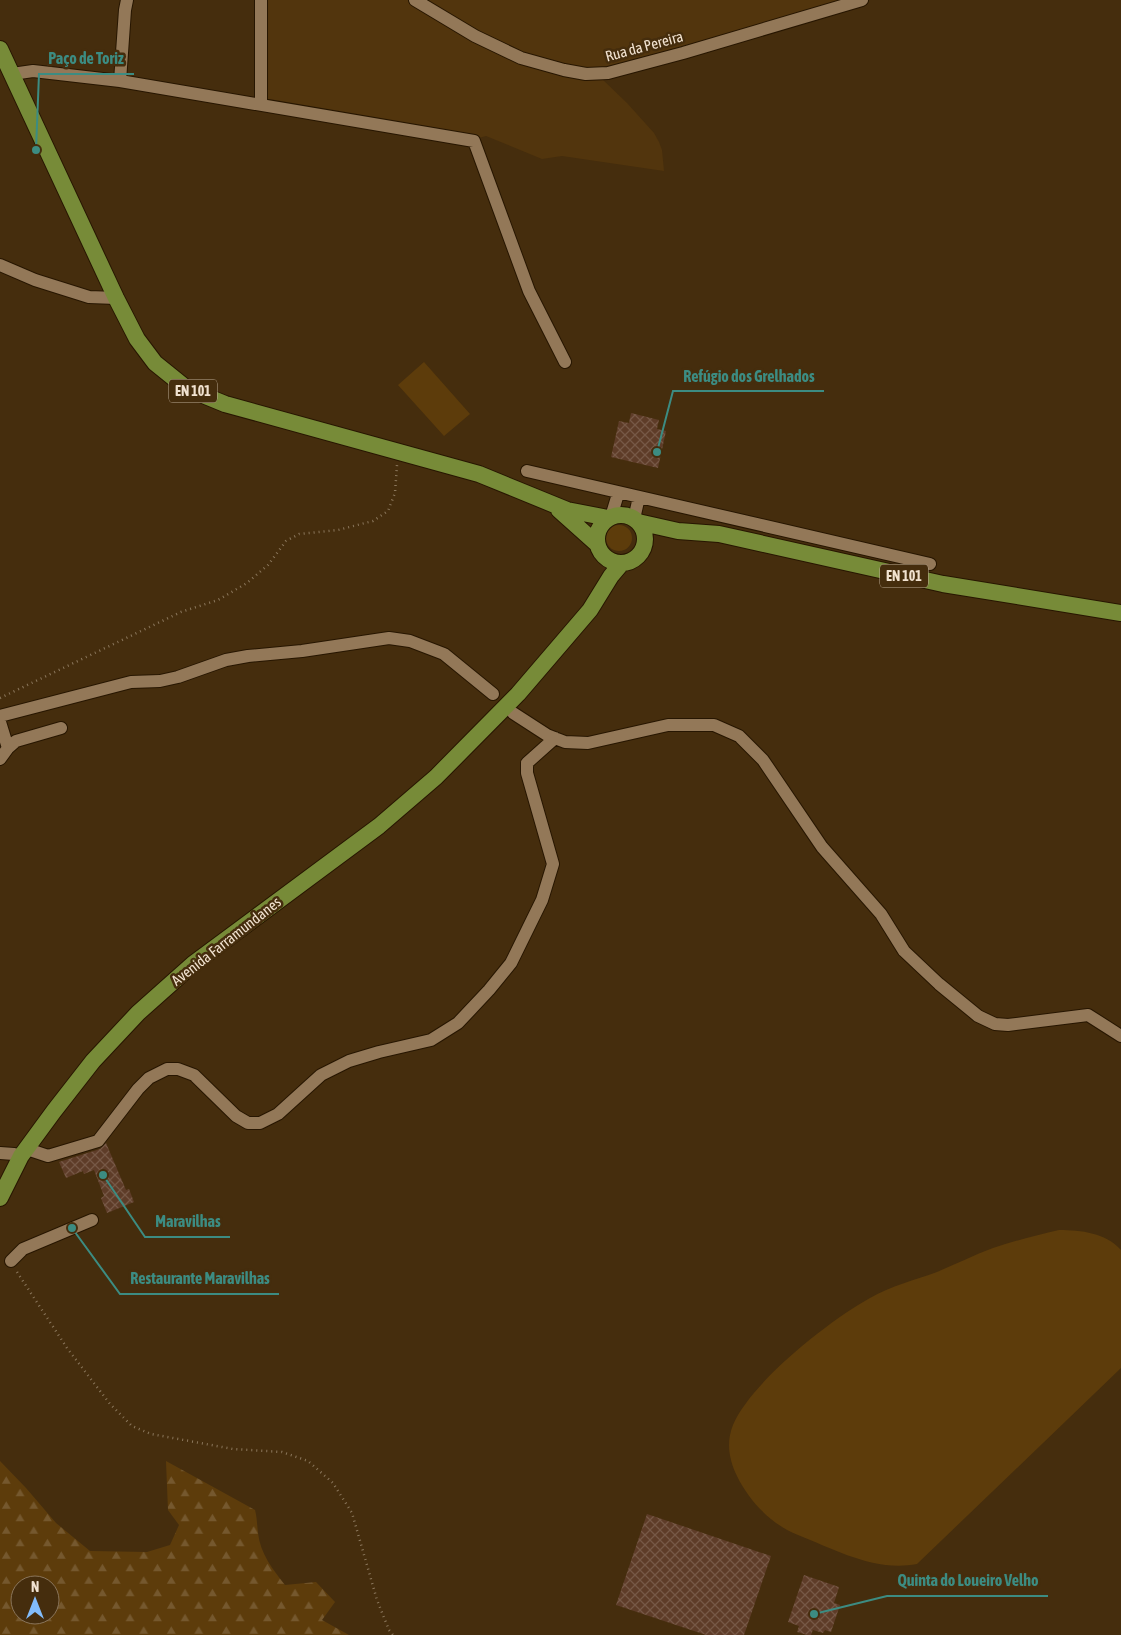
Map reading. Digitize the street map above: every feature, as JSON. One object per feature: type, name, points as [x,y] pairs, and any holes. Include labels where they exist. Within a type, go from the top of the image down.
[{"type":"main road","name":"EN 101","points":[[0,49],[116,298],[137,339],[155,363],[186,388],[225,404],[479,474],[545,501]]},
{"type":"main road","points":[[545,501],[568,510],[610,518]]},
{"type":"main road","points":[[545,501],[565,514],[610,561],[630,562],[668,536],[688,532]]},
{"type":"main road","points":[[597,596],[599,548],[597,532],[600,525],[610,518],[623,515],[636,521],[688,532]]},
{"type":"main road","points":[[636,521],[643,529],[645,538],[641,553]]},
{"type":"main road","name":"EN 101","points":[[688,532],[719,534],[943,584],[1121,613]]},
{"type":"main road","name":"Avenida Farramundanes","points":[[0,1198],[24,1153],[93,1061],[138,1013],[193,964],[379,826],[436,777],[518,694],[590,610],[597,596],[622,563]]},
{"type":"street","points":[[120,81],[127,0]]},
{"type":"street","points":[[261,0],[261,105]]},
{"type":"street","name":"Rua da Pereira","points":[[415,0],[475,36],[521,58],[586,74],[608,73],[636,66],[862,0]]},
{"type":"street","points":[[12,74],[33,71],[120,81],[474,141],[529,291],[565,362]]},
{"type":"street","points":[[0,265],[35,280],[89,297],[116,298]]},
{"type":"street","points":[[527,471],[618,494],[639,497],[930,564]]},
{"type":"street","points":[[610,518],[618,494]]},
{"type":"street","points":[[636,521],[639,497]]},
{"type":"street","points":[[0,716],[131,682],[160,681],[178,677],[226,660],[388,638],[410,641],[444,654],[493,694]]},
{"type":"street","points":[[513,713],[547,735],[565,742],[588,743],[668,725],[714,725],[738,736],[762,760],[822,848],[881,914],[904,951],[939,984],[978,1016],[995,1024],[1008,1025],[1088,1016],[1121,1036]]},
{"type":"street","points":[[0,722],[8,748]]},
{"type":"street","points":[[0,759],[16,741],[61,728]]},
{"type":"street","points":[[0,1153],[48,1156],[98,1141],[138,1089],[149,1078],[168,1069],[178,1069],[194,1075],[236,1116],[248,1123],[260,1123],[278,1114],[321,1075],[349,1061],[431,1040],[458,1023],[489,990],[510,963],[542,900],[553,864],[527,773],[527,763],[555,738]]},
{"type":"street","points":[[11,1262],[23,1249],[92,1220]]},
{"type":"path","points":[[0,698],[181,612],[218,600],[240,588],[268,565],[286,541],[299,534],[338,530],[373,520],[388,511],[395,493],[398,452]]},
{"type":"path","points":[[11,1262],[67,1348],[110,1404],[132,1426],[151,1434],[233,1449],[282,1452],[308,1461],[333,1484],[352,1513],[377,1600],[388,1630],[393,1635]]},
{"type":"shaded area","points":[[264,0],[863,0],[602,79],[654,133],[662,150],[664,171],[562,156],[542,159],[486,136],[471,140],[265,106]]},
{"type":"green space","points":[[424,362],[470,414],[444,436],[398,385]]},
{"type":"green space","points":[[619,525],[628,529],[632,538],[628,547],[619,551],[610,547],[606,538],[610,529]]},
{"type":"green space","points":[[1059,1230],[1101,1236],[1121,1250],[1121,1368],[917,1564],[886,1565],[841,1553],[788,1531],[762,1511],[742,1485],[732,1464],[729,1451],[731,1431],[742,1408],[756,1390],[793,1354],[834,1321],[878,1294],[993,1248]]},
{"type":"green space","points":[[0,1461],[56,1523],[90,1551],[147,1552],[170,1545],[179,1525],[168,1510],[166,1461],[255,1510],[261,1547],[268,1561],[285,1585],[316,1582],[335,1602],[322,1620],[349,1635],[0,1635]]},
{"type":"building","points":[[631,413],[659,420],[657,429],[666,431],[658,468],[611,457],[619,421],[629,423]]},
{"type":"building","points":[[106,1143],[126,1190],[129,1189],[134,1202],[107,1213],[101,1198],[104,1196],[94,1170],[84,1174],[83,1171],[66,1178],[59,1162],[100,1149]]},
{"type":"building","points":[[647,1514],[771,1556],[744,1635],[706,1635],[616,1605]]},
{"type":"building","points":[[804,1575],[839,1587],[834,1603],[840,1605],[831,1632],[825,1630],[823,1633],[813,1630],[811,1635],[807,1635],[797,1632],[799,1626],[788,1622]]},
{"type":"place","name":"Paço de Toriz","points":[[36,150]]},
{"type":"place","name":"Refúgio dos Grelhados","points":[[657,452]]},
{"type":"place","name":"Maravilhas","points":[[103,1175]]},
{"type":"place","name":"Restaurante Maravilhas","points":[[72,1228]]},
{"type":"place","name":"Quinta do Loueiro Velho","points":[[814,1614]]}]
